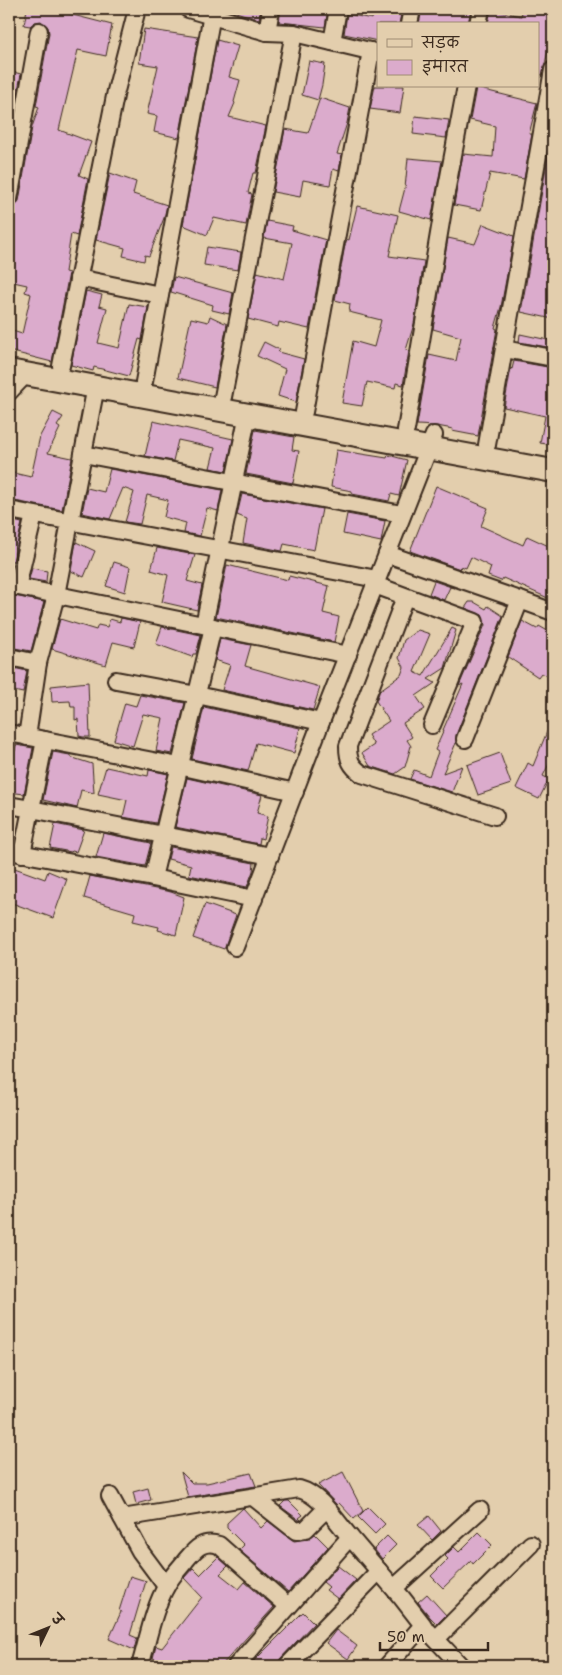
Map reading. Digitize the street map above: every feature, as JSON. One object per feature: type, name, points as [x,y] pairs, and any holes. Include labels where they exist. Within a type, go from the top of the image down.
[{"type":"main road","points":[[9,356],[406,430],[431,441],[553,471]]},
{"type":"main road","points":[[17,372],[248,414],[431,441],[487,444],[553,456]]},
{"type":"street","points":[[61,366],[116,91],[138,9]]},
{"type":"street","points":[[188,9],[212,12],[266,32],[294,33],[374,52],[304,412]]},
{"type":"street","points":[[266,32],[271,9]]},
{"type":"street","points":[[332,42],[338,9]]},
{"type":"street","points":[[409,22],[412,9]]},
{"type":"street","points":[[478,22],[481,9]]},
{"type":"street","points":[[144,382],[212,12]]},
{"type":"street","points":[[9,199],[39,31]]},
{"type":"street","points":[[224,397],[294,33]]},
{"type":"street","points":[[487,444],[549,77]]},
{"type":"street","points":[[406,430],[466,88]]},
{"type":"street","points":[[78,278],[160,295]]},
{"type":"street","points":[[504,349],[553,358]]},
{"type":"street","points":[[9,392],[17,372]]},
{"type":"street","points":[[27,736],[38,663],[56,595],[96,386]]},
{"type":"street","points":[[153,878],[197,695],[220,549],[248,414]]},
{"type":"street","points":[[235,947],[431,441]]},
{"type":"street","points":[[83,454],[402,514]]},
{"type":"street","points":[[9,510],[220,549],[376,582],[405,597],[474,622],[432,726]]},
{"type":"street","points":[[34,515],[13,586],[348,655]]},
{"type":"street","points":[[387,554],[553,612]]},
{"type":"street","points":[[405,597],[348,746],[348,757],[352,766],[362,774],[495,816]]},
{"type":"street","points":[[465,739],[520,600]]},
{"type":"street","points":[[9,658],[38,663]]},
{"type":"street","points":[[116,680],[197,695],[321,722]]},
{"type":"street","points":[[9,733],[179,766],[295,792]]},
{"type":"street","points":[[45,740],[31,809],[15,852],[254,899]]},
{"type":"street","points":[[9,805],[270,856]]},
{"type":"street","points":[[122,1518],[299,1489],[308,1492],[326,1509],[394,1588],[423,1626],[461,1666]]},
{"type":"street","points":[[110,1496],[140,1551],[166,1586]]},
{"type":"street","points":[[253,1497],[291,1529],[296,1531],[306,1528],[326,1509]]},
{"type":"street","points":[[394,1588],[480,1510]]},
{"type":"street","points":[[236,1666],[350,1537]]},
{"type":"street","points":[[140,1666],[166,1586],[194,1551],[203,1544],[210,1542],[219,1545],[288,1606]]},
{"type":"street","points":[[436,1639],[531,1544]]},
{"type":"street","points":[[287,1666],[379,1571]]},
{"type":"street","points":[[387,1666],[423,1626]]},
{"type":"building","points":[[27,9],[70,9],[69,14],[112,25],[106,56],[78,50],[59,130],[91,142],[79,175],[88,179],[77,236],[71,234],[65,272],[69,273],[52,362],[9,351],[9,330],[22,334],[31,294],[25,292],[27,285],[9,281],[9,239],[12,222],[10,221],[14,207],[19,201],[32,127],[39,107],[36,106],[49,33],[48,27],[41,21],[35,22],[30,26],[24,25]]},
{"type":"building","points":[[226,9],[261,9],[259,19]]},
{"type":"building","points":[[281,9],[328,9],[325,27],[279,22]]},
{"type":"building","points":[[374,9],[402,9],[399,22],[377,22],[377,41],[344,34],[347,14],[372,19]]},
{"type":"building","points":[[422,9],[471,9],[468,22],[419,22]]},
{"type":"building","points":[[523,9],[550,9],[549,15],[553,17],[553,32],[542,75],[540,74],[540,22],[488,22],[491,10],[521,16]]},
{"type":"building","points":[[144,29],[198,37],[179,138],[154,132],[157,116],[147,114],[158,66],[139,63]]},
{"type":"building","points":[[217,40],[238,46],[229,77],[240,80],[235,103],[229,117],[266,126],[256,173],[253,173],[248,193],[252,194],[246,225],[214,218],[207,235],[183,225]]},
{"type":"building","points":[[309,61],[325,64],[318,100],[302,95]]},
{"type":"building","points":[[9,71],[21,74],[16,102],[9,100]]},
{"type":"building","points":[[375,86],[377,88],[404,88],[400,113],[370,109]]},
{"type":"building","points":[[476,88],[537,103],[529,134],[532,134],[524,179],[490,173],[481,210],[454,205],[463,154],[493,157],[495,126],[470,120]]},
{"type":"building","points":[[320,98],[350,108],[337,154],[342,155],[339,171],[333,169],[330,185],[303,180],[300,197],[273,192],[285,129],[308,133]]},
{"type":"building","points":[[415,116],[449,120],[446,138],[413,134]]},
{"type":"building","points":[[551,139],[553,139],[553,319],[521,312]]},
{"type":"building","points":[[408,158],[442,161],[431,220],[399,211],[405,188]]},
{"type":"building","points":[[110,173],[136,182],[133,194],[167,205],[149,256],[145,255],[144,261],[123,256],[125,248],[96,240]]},
{"type":"building","points":[[357,206],[398,215],[389,256],[424,261],[414,324],[406,350],[409,351],[403,385],[396,383],[395,388],[367,382],[362,406],[342,403],[353,341],[374,347],[381,320],[349,312],[350,304],[335,300],[345,245],[347,239],[349,240]]},
{"type":"building","points":[[267,221],[293,226],[292,230],[326,240],[309,329],[279,322],[278,327],[248,319],[257,272],[284,279],[292,243],[264,238]]},
{"type":"building","points":[[483,224],[514,236],[501,307],[495,328],[497,329],[478,436],[437,426],[417,425],[429,355],[456,361],[461,337],[433,329],[448,238],[475,244]]},
{"type":"building","points":[[207,247],[241,252],[238,270],[204,265]]},
{"type":"building","points":[[174,277],[233,293],[229,314],[212,310],[213,305],[171,292]]},
{"type":"building","points":[[86,291],[102,295],[99,306],[107,308],[98,343],[119,348],[129,304],[148,307],[142,340],[139,339],[129,376],[94,367],[93,371],[71,365]]},
{"type":"building","points":[[210,316],[227,324],[215,387],[178,378],[191,318],[208,322]]},
{"type":"building","points":[[520,334],[553,341],[553,348],[519,342]]},
{"type":"building","points":[[264,342],[280,350],[278,352],[304,359],[296,402],[278,396],[285,369],[257,356]]},
{"type":"building","points":[[514,361],[553,368],[553,445],[540,443],[545,416],[504,407]]},
{"type":"building","points":[[53,412],[63,417],[57,426],[60,428],[48,453],[72,458],[62,510],[9,500],[9,472],[31,477],[40,436]]},
{"type":"building","points":[[153,421],[233,439],[226,471],[210,468],[215,448],[178,440],[173,461],[145,456]]},
{"type":"building","points":[[255,430],[294,437],[292,450],[299,451],[293,483],[246,474]]},
{"type":"building","points":[[336,450],[387,458],[388,455],[407,460],[399,496],[391,494],[389,501],[352,494],[352,491],[331,487]]},
{"type":"building","points":[[110,469],[222,490],[218,511],[207,508],[200,536],[184,533],[186,523],[164,517],[168,500],[147,495],[140,524],[125,522],[134,492],[123,488],[110,519],[82,513],[87,488],[104,492]]},
{"type":"building","points":[[436,486],[488,508],[481,526],[523,545],[527,536],[553,548],[553,587],[548,598],[503,578],[501,581],[488,576],[491,567],[471,557],[466,568],[461,566],[460,569],[410,551]]},
{"type":"building","points":[[242,494],[322,509],[314,550],[284,544],[282,551],[243,543],[247,519],[237,515]]},
{"type":"building","points":[[347,514],[385,521],[381,542],[343,534]]},
{"type":"building","points":[[9,520],[22,523],[13,561],[9,561]]},
{"type":"building","points":[[76,542],[95,551],[84,577],[71,571]]},
{"type":"building","points":[[157,548],[195,555],[187,581],[202,585],[197,610],[162,602],[168,575],[151,570]]},
{"type":"building","points":[[114,562],[130,567],[125,592],[106,586]]},
{"type":"building","points":[[227,565],[288,580],[289,576],[329,586],[323,613],[339,617],[334,642],[216,617]]},
{"type":"building","points":[[32,568],[47,571],[46,582],[29,579]]},
{"type":"building","points":[[434,581],[454,588],[450,587],[444,600],[429,594]]},
{"type":"building","points":[[9,595],[44,602],[31,651],[9,647]]},
{"type":"building","points":[[469,602],[474,602],[486,609],[488,606],[503,616],[443,773],[462,766],[452,792],[410,779],[414,770],[429,776],[438,752],[435,750],[485,625],[482,615],[465,608]]},
{"type":"building","points":[[121,618],[140,622],[134,647],[113,642],[106,665],[52,649],[60,619],[96,630],[98,625],[107,627],[110,619],[120,622]]},
{"type":"building","points":[[522,621],[537,629],[539,626],[553,634],[553,678],[541,673],[538,677],[508,657]]},
{"type":"building","points":[[162,627],[201,635],[196,654],[193,654],[192,657],[156,644]]},
{"type":"building","points":[[452,628],[456,630],[445,668],[428,679],[435,683],[416,696],[425,709],[403,723],[412,737],[407,740],[411,746],[405,767],[395,774],[370,766],[362,753],[374,745],[368,735],[389,721],[376,701],[380,690],[401,675],[404,667],[399,658],[404,640],[418,630],[430,634],[414,672],[423,676]]},
{"type":"building","points":[[220,639],[251,645],[245,666],[320,687],[313,710],[222,690],[230,665],[215,660]]},
{"type":"building","points":[[9,667],[27,671],[23,693],[9,690]]},
{"type":"building","points":[[88,682],[90,737],[83,737],[79,736],[78,719],[75,720],[75,707],[71,707],[70,701],[52,702],[51,686]]},
{"type":"building","points":[[140,695],[185,703],[172,754],[156,751],[163,718],[143,714],[133,746],[114,740],[125,703],[136,706]]},
{"type":"building","points":[[204,707],[300,728],[294,753],[256,743],[248,771],[192,759]]},
{"type":"building","points":[[553,717],[553,756],[543,776],[549,779],[539,799],[516,788],[528,763],[533,766]]},
{"type":"building","points":[[16,745],[33,748],[24,794],[9,792],[9,750],[15,751]]},
{"type":"building","points":[[53,752],[70,755],[70,757],[92,764],[94,793],[81,790],[77,808],[43,800]]},
{"type":"building","points":[[500,753],[511,784],[478,795],[467,765]]},
{"type":"building","points":[[106,767],[148,776],[149,770],[168,774],[156,823],[123,817],[127,800],[98,794]]},
{"type":"building","points":[[187,778],[262,795],[257,813],[268,816],[263,839],[260,838],[259,844],[175,827]]},
{"type":"building","points":[[55,824],[84,830],[76,852],[50,848]]},
{"type":"building","points":[[103,833],[151,843],[145,866],[96,857]]},
{"type":"building","points":[[171,847],[254,863],[247,887],[189,875],[191,865],[168,859]]},
{"type":"building","points":[[9,866],[45,879],[48,871],[67,879],[53,918],[9,902]]},
{"type":"building","points":[[90,876],[171,892],[184,897],[176,935],[158,930],[159,927],[133,921],[135,913],[84,898]]},
{"type":"building","points":[[205,904],[236,915],[224,949],[193,938]]},
{"type":"building","points":[[181,1472],[192,1483],[207,1483],[251,1473],[256,1486],[188,1497]]},
{"type":"building","points":[[343,1472],[363,1511],[354,1519],[318,1485]]},
{"type":"building","points":[[148,1488],[151,1500],[136,1504],[133,1492]]},
{"type":"building","points":[[285,1501],[289,1501],[303,1515],[299,1518],[301,1520],[280,1506]]},
{"type":"building","points":[[368,1507],[385,1524],[375,1534],[358,1517]]},
{"type":"building","points":[[243,1508],[261,1528],[268,1521],[294,1541],[308,1539],[315,1534],[328,1547],[288,1592],[239,1550],[244,1545],[227,1528],[227,1523]]},
{"type":"building","points":[[429,1516],[441,1531],[432,1540],[418,1525]]},
{"type":"building","points":[[479,1532],[492,1545],[473,1564],[471,1561],[443,1588],[431,1576],[448,1559],[445,1556],[454,1547],[459,1552]]},
{"type":"building","points":[[387,1536],[396,1545],[382,1559],[374,1549]]},
{"type":"building","points":[[218,1557],[228,1566],[220,1574],[239,1589],[245,1582],[274,1607],[221,1666],[151,1666],[155,1659],[153,1658],[156,1646],[162,1648],[202,1597],[184,1578],[193,1568],[200,1575]]},
{"type":"building","points":[[338,1566],[356,1580],[338,1599],[326,1590],[329,1587],[323,1582]]},
{"type":"building","points":[[130,1576],[146,1581],[130,1635],[137,1638],[134,1650],[109,1639],[121,1612],[119,1611]]},
{"type":"building","points":[[427,1594],[446,1615],[437,1624],[418,1602]]},
{"type":"building","points":[[303,1612],[314,1623],[280,1659],[277,1666],[249,1666]]},
{"type":"building","points":[[336,1630],[357,1646],[348,1659],[326,1643]]}]
